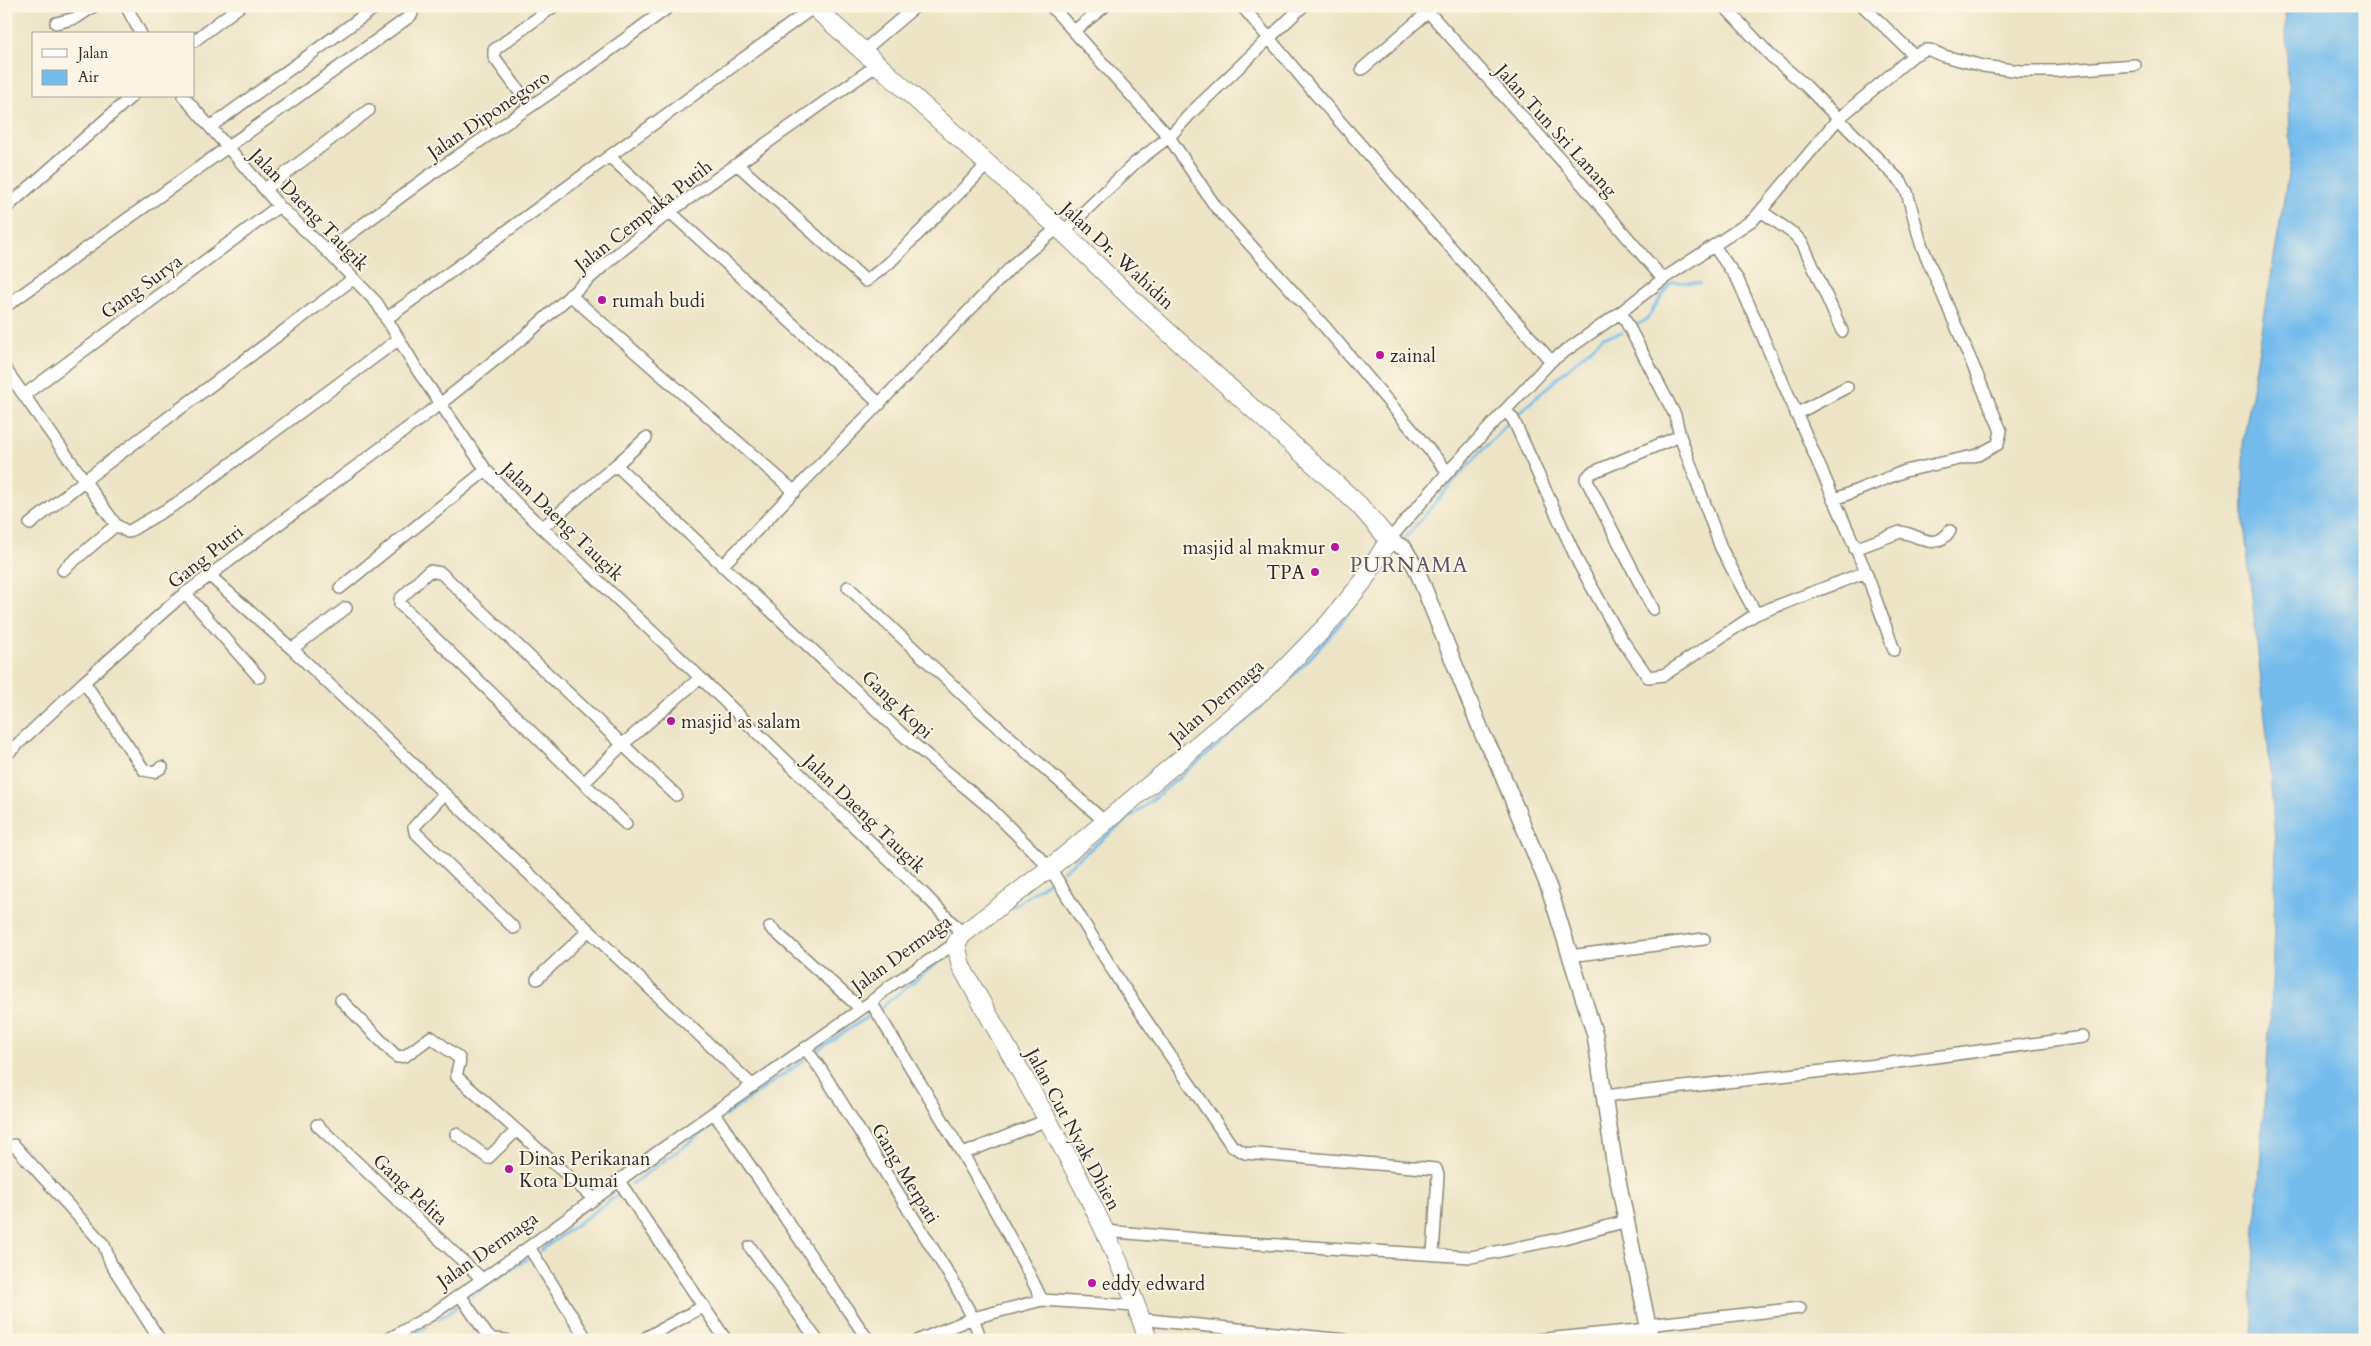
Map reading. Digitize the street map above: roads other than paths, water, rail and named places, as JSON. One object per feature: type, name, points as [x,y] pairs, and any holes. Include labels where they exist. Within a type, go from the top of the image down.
[{"type":"main road","name":"Jalan Dr. Wahidin","points":[[813,7],[1060,230],[1134,301],[1359,505],[1389,540]]},
{"type":"main road","name":"Jalan Dermaga","points":[[959,939],[1050,868],[1104,821],[1173,767],[1279,675],[1328,624],[1362,583],[1389,540]]},
{"type":"main road","name":"Jalan Cut Nyak Dhien","points":[[959,939],[961,966],[1047,1120],[1105,1231],[1148,1340]]},
{"type":"street","points":[[56,22],[76,18],[94,6]]},
{"type":"street","points":[[126,6],[140,32]]},
{"type":"street","points":[[195,40],[240,6]]},
{"type":"street","points":[[210,127],[378,6]]},
{"type":"street","points":[[6,306],[409,17],[412,14],[412,6]]},
{"type":"street","points":[[530,106],[494,58],[494,50],[554,6]]},
{"type":"street","name":"Jalan Diponegoro","points":[[327,251],[415,186],[670,6]]},
{"type":"street","points":[[863,51],[916,6]]},
{"type":"street","points":[[1051,6],[1169,137],[1215,206],[1325,328],[1448,472]]},
{"type":"street","points":[[1074,31],[1105,6]]},
{"type":"street","points":[[1242,6],[1313,91],[1551,361]]},
{"type":"street","points":[[722,566],[1018,260],[1060,230],[1136,163],[1169,137],[1193,110],[1304,6]]},
{"type":"street","points":[[1724,6],[1771,56],[1806,86],[1837,120],[1889,169],[1907,192],[1921,244],[1997,420],[2001,436],[1996,446],[1978,456],[1904,471],[1833,500]]},
{"type":"street","points":[[1863,6],[1914,55]]},
{"type":"street","points":[[386,319],[813,7]]},
{"type":"street","points":[[1362,69],[1425,9]]},
{"type":"street","name":"Jalan Tun Sri Lanang","points":[[1425,9],[1564,162],[1663,279]]},
{"type":"street","points":[[1649,1331],[1614,1161],[1595,1035],[1549,888],[1497,762],[1480,726],[1416,568],[1404,548],[1389,540],[1448,472],[1551,361],[1621,312],[1663,279],[1745,227],[1761,211],[1837,120],[1914,55],[1930,50],[1954,59],[1983,66],[2020,71],[2054,72],[2135,65]]},
{"type":"street","name":"Jalan Cempaka Putih","points":[[440,404],[525,336],[610,260],[671,211],[877,65]]},
{"type":"street","points":[[6,208],[130,98]]},
{"type":"street","name":"Jalan Daeng Taugik","points":[[185,98],[279,206],[327,251],[377,303],[440,404],[486,470],[542,528],[922,892],[959,939]]},
{"type":"street","points":[[265,189],[369,110]]},
{"type":"street","points":[[610,157],[880,404]]},
{"type":"street","points":[[738,164],[866,281],[889,262],[987,165]]},
{"type":"street","name":"Gang Surya","points":[[24,395],[279,206]]},
{"type":"street","points":[[1761,211],[1794,234],[1803,244],[1842,331]]},
{"type":"street","points":[[1714,246],[1738,280],[1866,572],[1894,650]]},
{"type":"street","points":[[30,524],[85,480],[353,279]]},
{"type":"street","points":[[570,295],[795,492]]},
{"type":"street","points":[[1621,312],[1675,415],[1680,436],[1721,548],[1756,614]]},
{"type":"street","points":[[6,370],[116,525],[126,532],[132,531],[179,502],[399,339]]},
{"type":"street","points":[[1796,414],[1847,387]]},
{"type":"street","name":"Gang Putri","points":[[6,755],[84,682],[185,593],[440,404]]},
{"type":"street","points":[[1505,410],[1513,419],[1579,564],[1620,636],[1648,677],[1656,678],[1664,674],[1756,614],[1866,572]]},
{"type":"street","points":[[1653,609],[1586,479],[1591,473],[1680,436]]},
{"type":"street","points":[[542,528],[616,466],[646,438]]},
{"type":"street","name":"Gang Kopi","points":[[616,466],[905,737],[1009,826],[1050,868],[1120,982],[1232,1146],[1245,1153],[1436,1169],[1438,1175],[1432,1254]]},
{"type":"street","points":[[340,588],[486,470]]},
{"type":"street","points":[[62,570],[116,525]]},
{"type":"street","points":[[1855,549],[1900,532],[1925,541],[1942,539],[1950,531]]},
{"type":"street","points":[[626,824],[400,604],[400,599],[429,571],[441,573],[676,795]]},
{"type":"street","points":[[209,575],[292,649],[753,1086]]},
{"type":"street","points":[[848,587],[976,707],[1104,821]]},
{"type":"street","points":[[185,593],[259,676]]},
{"type":"street","points":[[292,649],[346,608]]},
{"type":"street","points":[[584,783],[622,746],[700,678]]},
{"type":"street","points":[[84,682],[144,770],[154,772],[162,767]]},
{"type":"street","points":[[444,794],[417,822],[414,827],[415,832],[514,928]]},
{"type":"street","points":[[770,927],[861,1009]]},
{"type":"street","points":[[537,979],[589,930]]},
{"type":"street","name":"Jalan Dermaga","points":[[387,1340],[431,1315],[482,1280],[871,1002],[890,986],[959,939]]},
{"type":"street","points":[[1569,956],[1704,940]]},
{"type":"street","points":[[341,1000],[397,1058],[405,1056],[428,1038],[433,1038],[459,1058],[460,1063],[456,1072],[457,1077],[594,1199]]},
{"type":"street","points":[[871,1002],[936,1108],[1007,1231],[1042,1300]]},
{"type":"street","points":[[1604,1096],[1876,1065],[2083,1037]]},
{"type":"street","name":"Gang Merpati","points":[[805,1048],[822,1071],[953,1281],[973,1318],[981,1340]]},
{"type":"street","points":[[714,1113],[868,1340]]},
{"type":"street","points":[[970,1151],[1047,1120]]},
{"type":"street","name":"Gang Pelita","points":[[316,1125],[482,1280]]},
{"type":"street","points":[[456,1134],[488,1158],[516,1131]]},
{"type":"street","points":[[14,1145],[104,1245],[111,1264],[160,1340]]},
{"type":"street","points":[[619,1181],[726,1340]]},
{"type":"street","points":[[1105,1231],[1232,1242],[1471,1256],[1498,1253],[1627,1221]]},
{"type":"street","points":[[529,1247],[587,1340]]},
{"type":"street","points":[[750,1247],[817,1340]]},
{"type":"street","points":[[460,1295],[487,1335],[493,1339],[506,1340]]},
{"type":"street","points":[[919,1340],[973,1318],[1042,1300],[1345,1340]]},
{"type":"street","points":[[646,1337],[704,1306]]},
{"type":"street","points":[[1535,1340],[1649,1331],[1800,1308]]},
{"type":"water","points":[[2285,6],[2365,6],[2365,1340],[2252,1340],[2255,1242],[2272,989],[2276,853],[2268,745],[2244,524],[2243,444],[2291,157]]},
{"type":"waterway","points":[[1636,325],[1646,320],[1671,282],[1700,283]]},
{"type":"waterway","points":[[1519,413],[1603,337],[1622,333]]},
{"type":"waterway","points":[[1401,543],[1451,484],[1507,424]]},
{"type":"waterway","points":[[1370,586],[1383,569]]},
{"type":"waterway","points":[[1063,871],[1222,742],[1260,708],[1331,635],[1363,595]]},
{"type":"waterway","points":[[1012,908],[1048,882]]},
{"type":"waterway","points":[[883,1006],[947,955]]},
{"type":"waterway","points":[[818,1050],[870,1015]]},
{"type":"waterway","points":[[725,1116],[804,1060]]},
{"type":"waterway","points":[[632,1184],[712,1126]]},
{"type":"waterway","points":[[541,1250],[619,1194]]},
{"type":"waterway","points":[[471,1297],[527,1259]]},
{"type":"waterway","points":[[439,1319],[458,1306]]},
{"type":"waterway","points":[[404,1340],[427,1326]]},
{"type":"place","name":"rumah budi","points":[[602,300]]},
{"type":"place","name":"zainal","points":[[1380,355]]},
{"type":"place","name":"masjid al makmur","points":[[1335,547]]},
{"type":"place","name":"TPA","points":[[1315,572]]},
{"type":"place","name":"masjid as salam","points":[[671,721]]},
{"type":"place","name":"Dinas Perikanan Kota Dumai","points":[[509,1169]]},
{"type":"place","name":"eddy edward","points":[[1092,1283]]},
{"type":"district","name":"PURNAMA","points":[[1409,565]]}]
